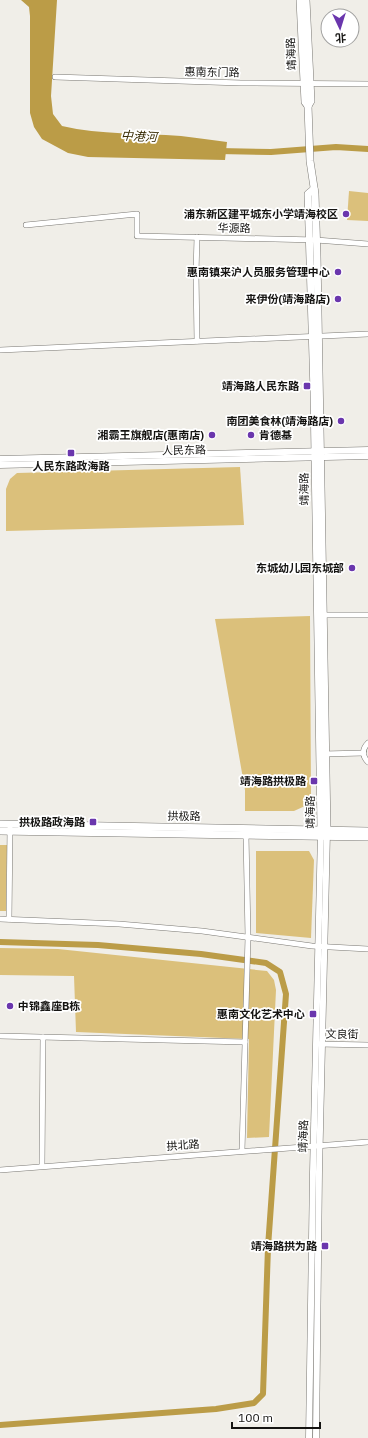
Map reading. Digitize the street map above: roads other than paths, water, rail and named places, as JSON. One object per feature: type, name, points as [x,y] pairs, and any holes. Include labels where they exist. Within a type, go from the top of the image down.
[{"type":"main road","name":"靖海路","points":[[300,0],[307,83]]},
{"type":"main road","name":"靖海路","points":[[306,0],[307,83],[305,102],[308,106],[310,161],[314,189],[308,194],[313,240],[324,833]]},
{"type":"main road","name":"拱极路","points":[[0,824],[10,828],[246,835],[368,831]]},
{"type":"main road","name":"拱极路","points":[[0,831],[10,828],[324,833],[368,837]]},
{"type":"street","name":"惠南东门路","points":[[55,77],[135,80],[368,84]]},
{"type":"street","name":"华源路","points":[[26,225],[137,214],[138,236],[313,240],[368,244]]},
{"type":"street","points":[[197,237],[197,341]]},
{"type":"street","points":[[0,350],[368,334]]},
{"type":"street","name":"人民东路","points":[[0,465],[318,455],[368,450]]},
{"type":"street","name":"人民东路","points":[[0,459],[318,455],[368,456]]},
{"type":"street","points":[[321,615],[368,615]]},
{"type":"street","points":[[368,743],[365,746],[364,753],[368,762]]},
{"type":"street","points":[[323,754],[364,753]]},
{"type":"street","points":[[9,919],[10,828]]},
{"type":"street","name":"靖海路","points":[[309,1438],[310,1348],[317,1145],[324,833]]},
{"type":"street","points":[[242,1151],[248,937],[246,835]]},
{"type":"street","points":[[0,919],[119,924],[248,937],[321,947],[368,949]]},
{"type":"street","points":[[0,1036],[245,1042]]},
{"type":"street","points":[[42,1166],[43,1037]]},
{"type":"street","name":"文良街","points":[[319,1044],[368,1045]]},
{"type":"street","name":"拱北路","points":[[0,1170],[368,1142]]},
{"type":"street","name":"靖海路","points":[[316,1438],[317,1145]]},
{"type":"water","points":[[21,0],[57,0],[51,96],[53,114],[62,126],[91,131],[181,136],[227,142],[225,160],[88,157],[68,153],[42,139],[34,127],[30,113],[30,16],[29,7]]},
{"type":"waterway","name":"中港河","points":[[219,151],[271,152],[336,147],[368,149]]},
{"type":"waterway","points":[[0,942],[98,945],[201,954],[266,963],[280,972],[286,994],[268,1247],[263,1394],[254,1403],[216,1409],[0,1425]]},
{"type":"place","name":"浦东新区建平城东小学靖海校区","points":[[346,214]]},
{"type":"place","name":"惠南镇来沪人员服务管理中心","points":[[338,272]]},
{"type":"place","name":"来伊份(靖海路店)","points":[[338,299]]},
{"type":"place","name":"靖海路人民东路","points":[[307,386]]},
{"type":"place","name":"南团美食林(靖海路店)","points":[[341,421]]},
{"type":"place","name":"湘霸王旗舰店(惠南店)","points":[[212,435]]},
{"type":"place","name":"肯德基","points":[[251,435]]},
{"type":"place","name":"人民东路政海路","points":[[71,453]]},
{"type":"place","name":"东城幼儿园东城部","points":[[352,568]]},
{"type":"place","name":"靖海路拱极路","points":[[314,781]]},
{"type":"place","name":"拱极路政海路","points":[[93,822]]},
{"type":"place","name":"中锦鑫座B栋","points":[[10,1006]]},
{"type":"place","name":"惠南文化艺术中心","points":[[313,1014]]},
{"type":"place","name":"靖海路拱为路","points":[[325,1246]]}]
